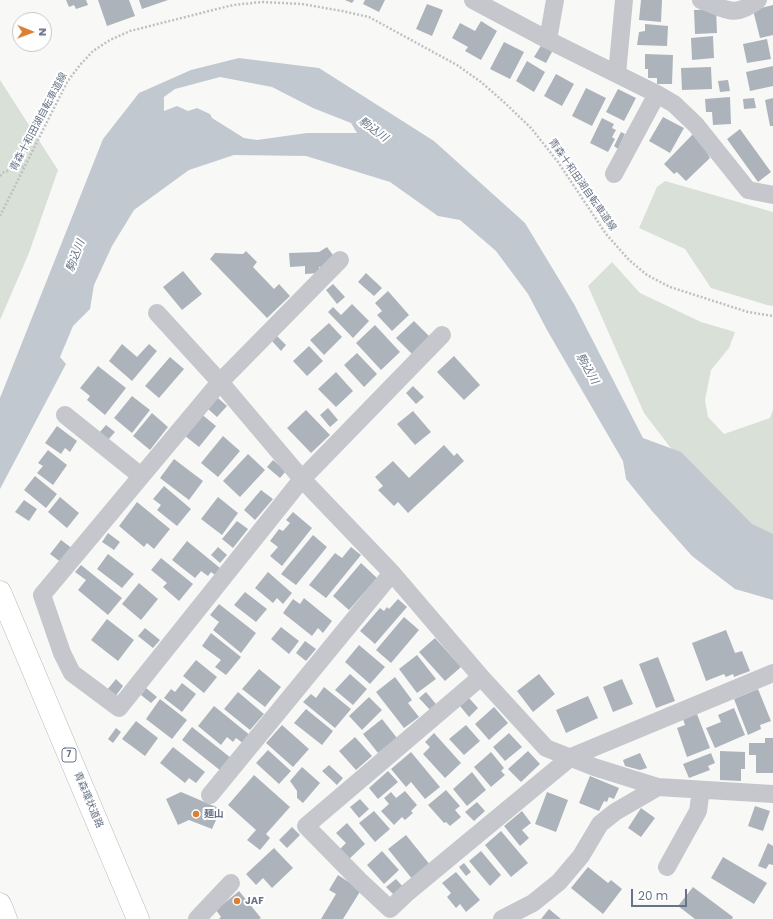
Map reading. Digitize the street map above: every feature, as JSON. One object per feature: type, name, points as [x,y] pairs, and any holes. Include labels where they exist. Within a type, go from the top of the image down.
[{"type":"highway","name":"青森環状道路","points":[[0,592],[138,919]]},
{"type":"highway","points":[[0,904],[6,919]]},
{"type":"street","points":[[473,0],[674,104],[696,125],[748,190],[773,196]]},
{"type":"street","points":[[548,40],[555,0]]},
{"type":"street","points":[[618,74],[624,0]]},
{"type":"street","points":[[701,0],[729,12],[738,11],[758,0]]},
{"type":"street","points":[[614,174],[657,94]]},
{"type":"street","points":[[340,260],[220,382],[42,595],[62,653],[72,673],[119,708],[302,479],[442,335]]},
{"type":"street","points":[[157,313],[220,382],[302,479],[392,573],[481,677],[546,748],[594,767],[658,787],[773,794]]},
{"type":"street","points":[[65,415],[140,476]]},
{"type":"street","points":[[210,795],[392,573]]},
{"type":"street","points":[[481,677],[306,826],[390,909],[408,892],[571,757],[773,673]]},
{"type":"street","points":[[502,919],[533,903],[559,882],[580,856],[600,824],[615,812],[658,787]]},
{"type":"street","points":[[667,867],[698,811],[701,790]]},
{"type":"street","points":[[197,919],[231,883]]},
{"type":"path","name":"青森十和田湖自転車道線","points":[[0,216],[67,82],[89,56],[110,40],[130,31],[233,5],[262,2],[302,4],[369,17],[457,65],[481,82],[531,128],[558,162],[606,234],[629,260],[647,275],[670,287],[748,312],[773,316]]},
{"type":"path","points":[[0,176],[4,172],[25,166]]},
{"type":"shaded area","points":[[0,80],[58,170],[29,253],[0,320]]},
{"type":"shaded area","points":[[665,181],[773,212],[773,306],[711,288],[685,249],[639,228],[657,187]]},
{"type":"shaded area","points":[[612,262],[640,293],[701,322],[735,332],[729,348],[711,370],[705,400],[708,417],[724,434],[770,418],[773,410],[773,542],[722,515],[644,413],[588,286]]},
{"type":"water","name":"駒込川","points":[[239,58],[319,68],[434,141],[525,223],[574,304],[643,438],[681,452],[752,524],[773,534],[773,600],[735,589],[692,556],[626,479],[623,461],[547,330],[528,294],[496,251],[460,220],[438,216],[390,182],[306,156],[234,155],[189,170],[134,210],[112,246],[94,285],[90,309],[73,326],[60,357],[66,364],[0,489],[0,398],[103,139],[139,93],[191,70]],"holes":[[[220,77],[272,87],[313,108],[351,123],[357,133],[307,133],[257,140],[244,138],[212,118],[210,114],[197,108],[188,111],[177,106],[164,111],[164,97],[175,89]]]},
{"type":"building","points":[[66,0],[86,0],[88,5],[76,9],[74,5],[69,7]]},
{"type":"building","points":[[98,0],[129,0],[135,16],[107,26]]},
{"type":"building","points":[[139,0],[168,0],[142,9]]},
{"type":"building","points":[[345,0],[354,0],[352,3]]},
{"type":"building","points":[[365,0],[385,0],[379,12],[363,4]]},
{"type":"building","points":[[641,0],[662,0],[661,22],[639,20]]},
{"type":"building","points":[[427,4],[443,10],[432,36],[416,29]]},
{"type":"building","points":[[773,5],[773,35],[760,38],[753,10]]},
{"type":"building","points":[[716,9],[717,33],[695,34],[694,10]]},
{"type":"building","points":[[481,21],[497,31],[481,60],[465,51],[468,47],[452,38],[460,23],[475,31]]},
{"type":"building","points":[[645,24],[668,26],[667,46],[637,45],[639,32],[645,31]]},
{"type":"building","points":[[713,36],[714,58],[692,60],[691,38]]},
{"type":"building","points":[[767,39],[771,59],[747,63],[743,44]]},
{"type":"building","points":[[504,42],[524,52],[510,79],[490,69]]},
{"type":"building","points":[[542,44],[553,50],[546,63],[534,57]]},
{"type":"building","points":[[645,54],[673,55],[672,84],[657,84],[657,78],[648,78],[648,69],[645,69]]},
{"type":"building","points":[[527,61],[545,72],[534,92],[516,81]]},
{"type":"building","points":[[773,66],[773,86],[750,91],[746,72]]},
{"type":"building","points":[[711,67],[712,89],[682,90],[681,68]]},
{"type":"building","points":[[556,74],[574,84],[562,106],[544,96]]},
{"type":"building","points":[[728,80],[730,91],[720,92],[718,81]]},
{"type":"building","points":[[586,88],[606,98],[592,126],[572,116]]},
{"type":"building","points":[[618,89],[636,98],[624,121],[606,112]]},
{"type":"building","points":[[730,97],[731,124],[713,125],[712,112],[706,112],[705,99]]},
{"type":"building","points":[[754,98],[756,108],[744,109],[743,99]]},
{"type":"building","points":[[773,98],[773,126],[770,126],[765,100]]},
{"type":"building","points":[[663,117],[684,128],[670,153],[649,141]]},
{"type":"building","points":[[602,118],[614,124],[612,128],[616,130],[612,137],[615,139],[608,152],[590,143]]},
{"type":"building","points":[[740,129],[771,172],[758,182],[727,139]]},
{"type":"building","points":[[621,132],[625,134],[618,149],[614,146]]},
{"type":"building","points":[[693,134],[702,143],[710,158],[686,181],[677,172],[674,174],[664,164]]},
{"type":"building","points":[[327,247],[336,259],[324,267],[319,267],[319,273],[305,274],[305,266],[290,267],[289,253],[319,252]]},
{"type":"building","points":[[246,251],[257,262],[253,267],[274,289],[279,284],[290,296],[267,318],[210,259],[215,253],[243,254]]},
{"type":"building","points":[[183,271],[202,294],[182,310],[163,287]]},
{"type":"building","points":[[366,273],[382,288],[374,296],[358,282]]},
{"type":"building","points":[[333,284],[345,297],[337,304],[326,290]]},
{"type":"building","points":[[388,291],[409,315],[392,331],[377,315],[382,311],[375,303]]},
{"type":"building","points":[[352,304],[369,321],[353,338],[328,312],[333,307],[341,315]]},
{"type":"building","points":[[414,321],[430,337],[412,354],[396,338]]},
{"type":"building","points":[[329,323],[342,337],[324,355],[310,340]]},
{"type":"building","points":[[375,325],[400,352],[381,370],[356,343]]},
{"type":"building","points":[[277,336],[286,345],[281,351],[272,341]]},
{"type":"building","points":[[122,344],[137,357],[149,344],[157,351],[132,381],[109,361]]},
{"type":"building","points":[[309,346],[323,361],[307,376],[293,361]]},
{"type":"building","points":[[357,353],[377,374],[364,387],[344,365]]},
{"type":"building","points":[[454,356],[480,385],[464,400],[437,372]]},
{"type":"building","points":[[170,357],[184,369],[159,398],[145,386]]},
{"type":"building","points":[[98,366],[126,388],[105,415],[87,400],[90,396],[80,388]]},
{"type":"building","points":[[336,372],[353,391],[336,407],[318,389]]},
{"type":"building","points":[[413,386],[424,397],[416,404],[406,393]]},
{"type":"building","points":[[132,396],[150,410],[132,433],[114,418]]},
{"type":"building","points":[[218,398],[227,406],[217,417],[208,409]]},
{"type":"building","points":[[328,408],[338,420],[330,427],[320,415]]},
{"type":"building","points":[[306,410],[330,435],[311,453],[287,428]]},
{"type":"building","points":[[413,411],[431,432],[415,445],[397,424]]},
{"type":"building","points":[[152,413],[168,427],[150,450],[133,436]]},
{"type":"building","points":[[200,413],[216,426],[199,447],[184,435]]},
{"type":"building","points":[[106,425],[115,432],[108,440],[99,433]]},
{"type":"building","points":[[57,426],[77,441],[70,452],[65,448],[61,454],[45,443]]},
{"type":"building","points":[[223,436],[240,451],[218,477],[201,463]]},
{"type":"building","points":[[444,445],[454,456],[457,453],[464,461],[408,513],[398,502],[394,506],[378,490],[383,486],[375,477],[393,461],[409,478]]},
{"type":"building","points":[[48,450],[67,465],[53,485],[37,473],[43,466],[38,463]]},
{"type":"building","points":[[248,454],[265,470],[240,497],[223,481]]},
{"type":"building","points":[[174,459],[203,481],[189,500],[160,478]]},
{"type":"building","points":[[273,460],[286,471],[280,478],[267,467]]},
{"type":"building","points":[[35,476],[57,494],[46,508],[24,490]]},
{"type":"building","points":[[164,486],[191,509],[177,526],[157,510],[161,505],[153,499]]},
{"type":"building","points":[[261,490],[273,499],[255,520],[244,510]]},
{"type":"building","points":[[60,497],[79,513],[67,528],[48,512]]},
{"type":"building","points":[[218,497],[238,513],[222,535],[201,519]]},
{"type":"building","points":[[24,500],[37,509],[29,521],[15,512]]},
{"type":"building","points":[[137,502],[170,529],[154,549],[147,543],[144,547],[119,526]]},
{"type":"building","points":[[293,512],[312,528],[282,566],[270,556],[278,547],[270,541],[279,529],[283,531],[290,523],[286,520]]},
{"type":"building","points":[[237,521],[248,529],[233,548],[222,539]]},
{"type":"building","points":[[108,533],[120,542],[114,550],[102,542]]},
{"type":"building","points":[[313,535],[327,547],[296,585],[281,574]]},
{"type":"building","points":[[61,540],[73,549],[62,563],[50,554]]},
{"type":"building","points":[[187,541],[220,568],[215,575],[211,572],[208,576],[201,571],[195,578],[172,560]]},
{"type":"building","points":[[218,547],[227,555],[220,563],[211,555]]},
{"type":"building","points":[[351,547],[361,555],[326,598],[309,585],[335,553],[342,558]]},
{"type":"building","points":[[108,554],[134,574],[122,588],[97,569]]},
{"type":"building","points":[[161,558],[193,584],[179,601],[163,587],[167,583],[151,570]]},
{"type":"building","points":[[361,563],[377,578],[349,610],[333,596]]},
{"type":"building","points":[[81,565],[122,598],[108,615],[78,590],[86,580],[75,572]]},
{"type":"building","points":[[268,572],[292,593],[283,604],[277,598],[273,603],[255,588]]},
{"type":"building","points":[[139,583],[158,599],[141,620],[122,604]]},
{"type":"building","points":[[245,592],[267,609],[256,622],[234,605]]},
{"type":"building","points":[[304,598],[332,621],[323,633],[318,628],[312,636],[283,613],[293,599],[300,604]]},
{"type":"building","points":[[398,599],[407,607],[375,644],[360,631],[380,608],[384,611],[387,607],[389,609]]},
{"type":"building","points":[[219,604],[256,633],[241,653],[213,630],[219,622],[210,615]]},
{"type":"building","points":[[404,617],[419,630],[391,663],[376,650]]},
{"type":"building","points":[[107,619],[134,640],[118,661],[91,640]]},
{"type":"building","points":[[281,627],[299,641],[289,654],[271,639]]},
{"type":"building","points":[[145,628],[160,640],[153,648],[138,636]]},
{"type":"building","points":[[726,630],[735,653],[742,651],[750,671],[734,677],[733,674],[726,677],[724,674],[706,681],[692,643]]},
{"type":"building","points":[[211,633],[241,657],[226,675],[215,667],[221,660],[202,646]]},
{"type":"building","points":[[435,638],[461,667],[445,681],[419,652]]},
{"type":"building","points":[[305,641],[316,649],[306,661],[296,653]]},
{"type":"building","points":[[359,645],[385,667],[370,684],[345,662]]},
{"type":"building","points":[[417,655],[436,679],[417,693],[399,669]]},
{"type":"building","points":[[658,657],[675,701],[656,708],[639,664]]},
{"type":"building","points":[[196,660],[217,677],[204,693],[183,676]]},
{"type":"building","points":[[259,669],[281,687],[265,707],[242,689]]},
{"type":"building","points":[[350,674],[367,689],[353,705],[335,690]]},
{"type":"building","points":[[539,674],[555,694],[533,712],[517,691]]},
{"type":"building","points":[[395,677],[412,700],[408,703],[419,717],[404,728],[376,692]]},
{"type":"building","points":[[116,679],[123,686],[115,697],[107,690]]},
{"type":"building","points":[[622,679],[633,704],[613,712],[603,687]]},
{"type":"building","points":[[182,683],[196,694],[182,712],[164,698],[171,689],[175,692]]},
{"type":"building","points":[[324,687],[351,709],[335,728],[303,702],[311,694],[316,698]]},
{"type":"building","points":[[146,688],[157,697],[151,703],[141,695]]},
{"type":"building","points":[[758,689],[771,721],[760,725],[761,729],[748,735],[734,699]]},
{"type":"building","points":[[238,692],[264,714],[250,730],[224,709]]},
{"type":"building","points":[[426,692],[436,704],[430,710],[419,698]]},
{"type":"building","points":[[588,696],[598,718],[566,733],[556,710]]},
{"type":"building","points":[[369,697],[382,710],[362,730],[349,716]]},
{"type":"building","points":[[469,698],[478,708],[469,717],[460,706]]},
{"type":"building","points":[[160,699],[187,720],[172,739],[146,719]]},
{"type":"building","points":[[214,706],[251,736],[244,744],[236,738],[233,742],[227,737],[221,745],[198,726]]},
{"type":"building","points":[[494,707],[508,723],[489,740],[475,724]]},
{"type":"building","points":[[734,708],[745,735],[715,748],[706,728],[721,722],[718,715]]},
{"type":"building","points":[[306,709],[333,731],[322,745],[294,723]]},
{"type":"building","points":[[697,714],[710,748],[687,757],[677,728],[685,725],[683,719]]},
{"type":"building","points":[[382,719],[397,738],[378,753],[363,734]]},
{"type":"building","points":[[136,721],[158,738],[145,756],[122,739]]},
{"type":"building","points":[[282,725],[309,749],[293,767],[266,743]]},
{"type":"building","points":[[466,725],[480,741],[464,755],[449,739]]},
{"type":"building","points":[[192,727],[231,758],[221,771],[182,740]]},
{"type":"building","points":[[116,728],[121,732],[113,743],[108,739]]},
{"type":"building","points":[[434,733],[461,763],[445,778],[423,754],[430,747],[425,742]]},
{"type":"building","points":[[509,733],[522,747],[505,761],[493,747]]},
{"type":"building","points":[[355,737],[372,756],[356,770],[339,751]]},
{"type":"building","points":[[765,738],[773,738],[773,773],[756,773],[756,755],[749,755],[749,743],[765,743]]},
{"type":"building","points":[[173,747],[205,772],[196,783],[189,778],[185,783],[160,763]]},
{"type":"building","points":[[268,750],[291,771],[279,784],[256,763]]},
{"type":"building","points":[[528,751],[540,764],[521,782],[508,769]]},
{"type":"building","points":[[720,751],[745,752],[745,769],[741,769],[741,781],[720,780]]},
{"type":"building","points":[[411,752],[440,787],[425,799],[411,782],[406,787],[391,769]]},
{"type":"building","points":[[491,752],[504,768],[501,771],[505,775],[491,787],[474,767]]},
{"type":"building","points":[[640,753],[647,768],[640,770],[625,766],[623,760]]},
{"type":"building","points":[[711,753],[715,763],[708,766],[710,770],[689,778],[683,764]]},
{"type":"building","points":[[329,765],[343,778],[337,785],[322,771]]},
{"type":"building","points":[[302,767],[320,783],[303,803],[297,798],[297,791],[290,781]]},
{"type":"building","points":[[388,771],[398,782],[378,799],[369,788]]},
{"type":"building","points":[[472,772],[486,790],[467,806],[453,789]]},
{"type":"building","points":[[254,775],[290,807],[266,834],[270,838],[260,850],[247,840],[256,830],[228,805]]},
{"type":"building","points":[[590,776],[619,788],[614,799],[609,797],[607,802],[604,801],[599,811],[579,803]]},
{"type":"building","points":[[446,790],[460,806],[455,810],[461,817],[450,826],[446,822],[444,823],[428,805]]},
{"type":"building","points":[[405,791],[417,805],[411,811],[413,813],[405,820],[402,817],[394,825],[381,811],[389,804],[384,798],[391,792],[396,798]]},
{"type":"building","name":"麺山","points":[[181,792],[221,809],[212,829],[189,820],[178,825],[166,799]]},
{"type":"building","points":[[547,792],[568,800],[556,832],[535,824]]},
{"type":"building","points":[[360,799],[369,809],[359,818],[350,807]]},
{"type":"building","points":[[477,802],[485,811],[474,821],[465,812]]},
{"type":"building","points":[[755,806],[770,811],[763,831],[748,826]]},
{"type":"building","points":[[641,808],[655,818],[641,837],[628,828]]},
{"type":"building","points":[[374,811],[390,829],[375,842],[359,823]]},
{"type":"building","points":[[522,811],[531,823],[522,830],[529,838],[520,846],[504,826]]},
{"type":"building","points":[[347,823],[365,844],[347,861],[338,851],[346,843],[336,833]]},
{"type":"building","points":[[292,827],[300,835],[287,848],[279,840]]},
{"type":"building","points":[[501,831],[528,863],[511,877],[485,845]]},
{"type":"building","points":[[406,835],[431,866],[413,880],[388,849]]},
{"type":"building","points":[[768,843],[773,846],[773,865],[769,864],[766,869],[758,866]]},
{"type":"building","points":[[274,848],[293,868],[272,888],[263,878],[256,885],[246,874]]},
{"type":"building","points":[[382,851],[399,870],[384,884],[367,865]]},
{"type":"building","points":[[481,851],[501,875],[490,886],[469,861]]},
{"type":"building","points":[[723,857],[767,883],[754,904],[711,878]]},
{"type":"building","points":[[464,863],[471,872],[466,876],[459,867]]},
{"type":"building","points":[[588,867],[608,883],[611,880],[622,889],[603,914],[571,888]]},
{"type":"building","points":[[456,872],[480,900],[466,912],[460,904],[456,908],[447,897],[451,893],[442,883]]},
{"type":"building","points":[[338,875],[361,890],[343,919],[321,919],[336,894],[329,890]]},
{"type":"building","points":[[396,879],[404,888],[395,896],[386,887]]},
{"type":"building","points":[[693,887],[733,917],[732,919],[695,919],[678,906]]},
{"type":"building","name":"JAF","points":[[239,891],[261,918],[219,919],[221,917],[216,910]]},
{"type":"building","points":[[549,909],[561,919],[541,919]]},
{"type":"place","name":"麺山","points":[[196,814]]},
{"type":"place","name":"JAF","points":[[237,901]]}]
